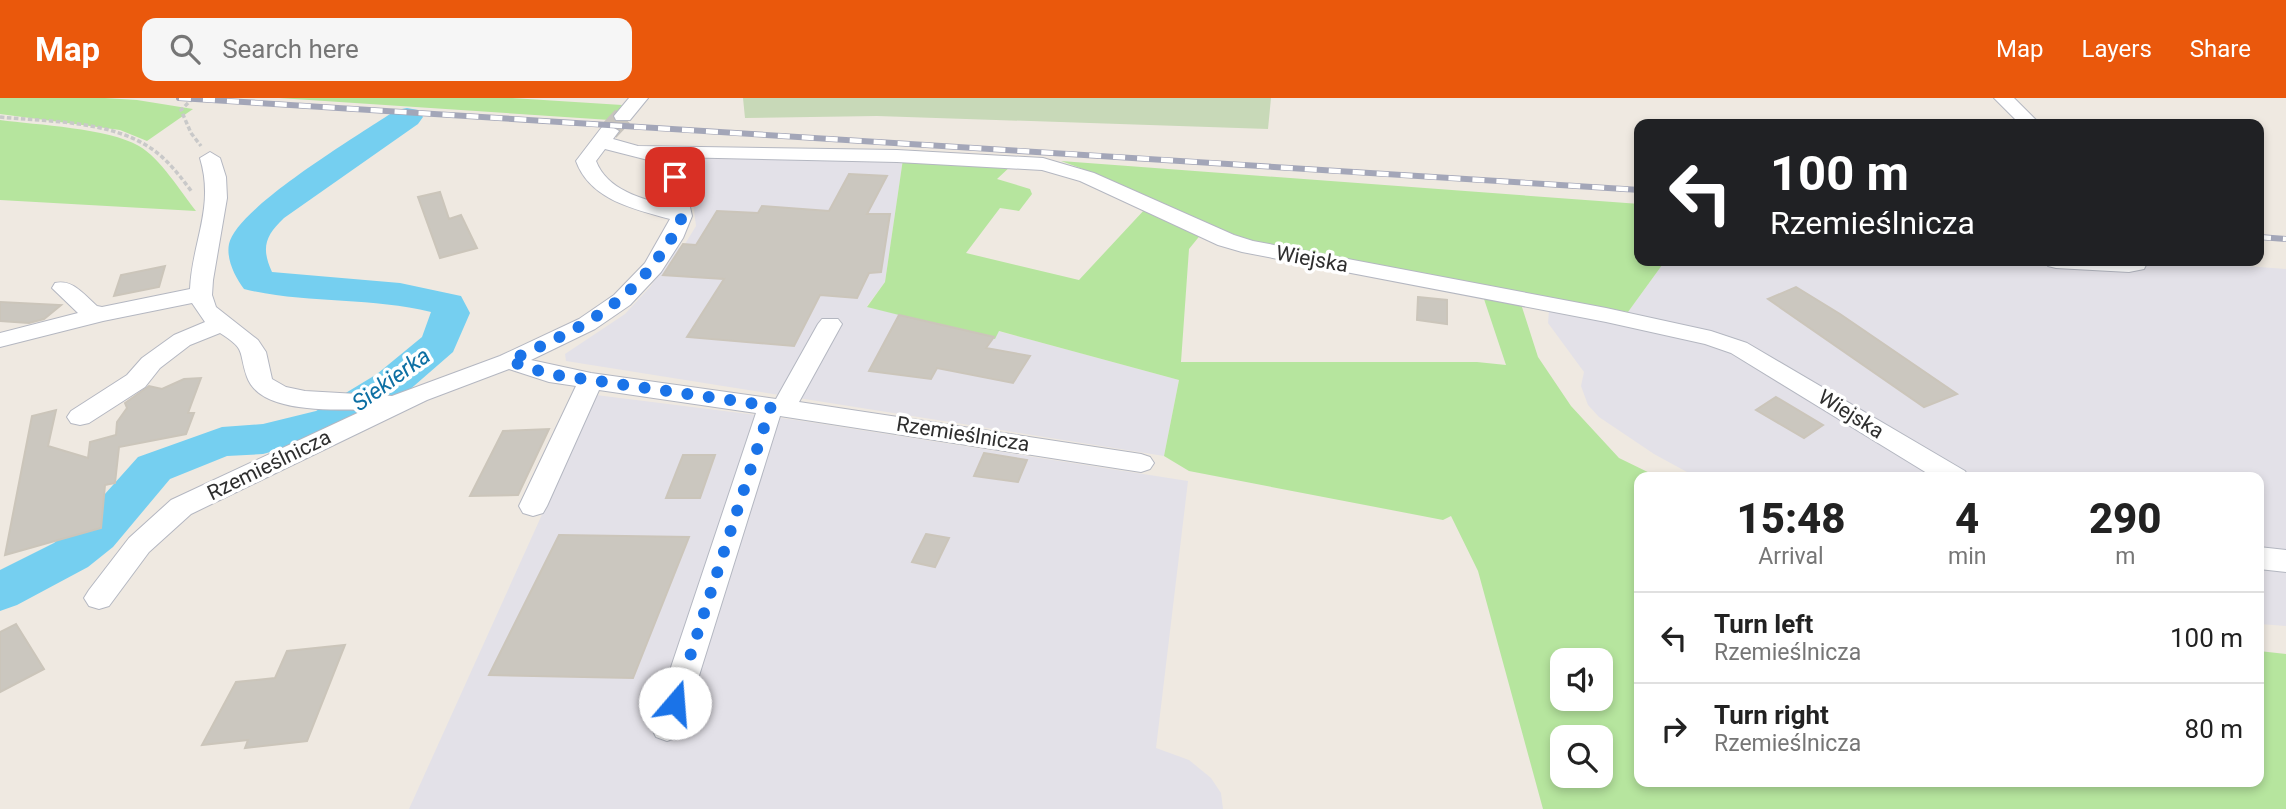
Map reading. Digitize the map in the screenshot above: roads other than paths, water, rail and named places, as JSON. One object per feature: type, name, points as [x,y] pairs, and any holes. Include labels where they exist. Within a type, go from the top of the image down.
[{"type":"street","points":[[623,116],[639,98]]},
{"type":"street","points":[[2003,98],[2026,119]]},
{"type":"street","points":[[604,137],[659,157],[671,167],[682,216],[618,195],[597,182],[588,172],[586,161],[604,137]]},
{"type":"street","name":"Wiejska","points":[[640,151],[897,156],[1043,164],[1087,177],[1216,235],[1250,247],[1664,327],[1739,348],[1946,472]]},
{"type":"street","points":[[210,158],[216,171],[219,190],[201,294],[205,308],[250,345],[259,377],[270,390],[291,396],[385,403]]},
{"type":"street","name":"Rzemieślnicza","points":[[99,598],[139,545],[181,507],[385,403],[509,361],[587,324],[622,300],[653,267],[673,238],[682,216]]},
{"type":"street","points":[[63,288],[89,311],[102,314]]},
{"type":"street","points":[[0,340],[102,314],[201,294]]},
{"type":"street","points":[[80,418],[136,381],[151,363],[182,340],[222,323]]},
{"type":"street","points":[[667,727],[778,407],[830,324]]},
{"type":"street","name":"Rzemieślnicza","points":[[509,361],[549,374],[591,381],[1141,463]]},
{"type":"street","points":[[533,506],[591,381]]},
{"type":"street","points":[[2264,559],[2286,561]]},
{"type":"waterway","name":"Siekierka","points":[[0,592],[71,555],[96,535],[154,468],[222,442],[263,439],[330,422],[392,383],[439,343],[451,313],[447,304],[376,292],[305,288],[257,281],[248,259],[247,242],[250,235],[272,211],[407,117]]},
{"type":"tunnel","points":[[609,131],[623,116]]},
{"type":"railway","points":[[179,98],[1634,190]]},
{"type":"railway","points":[[2264,237],[2286,239]]}]
